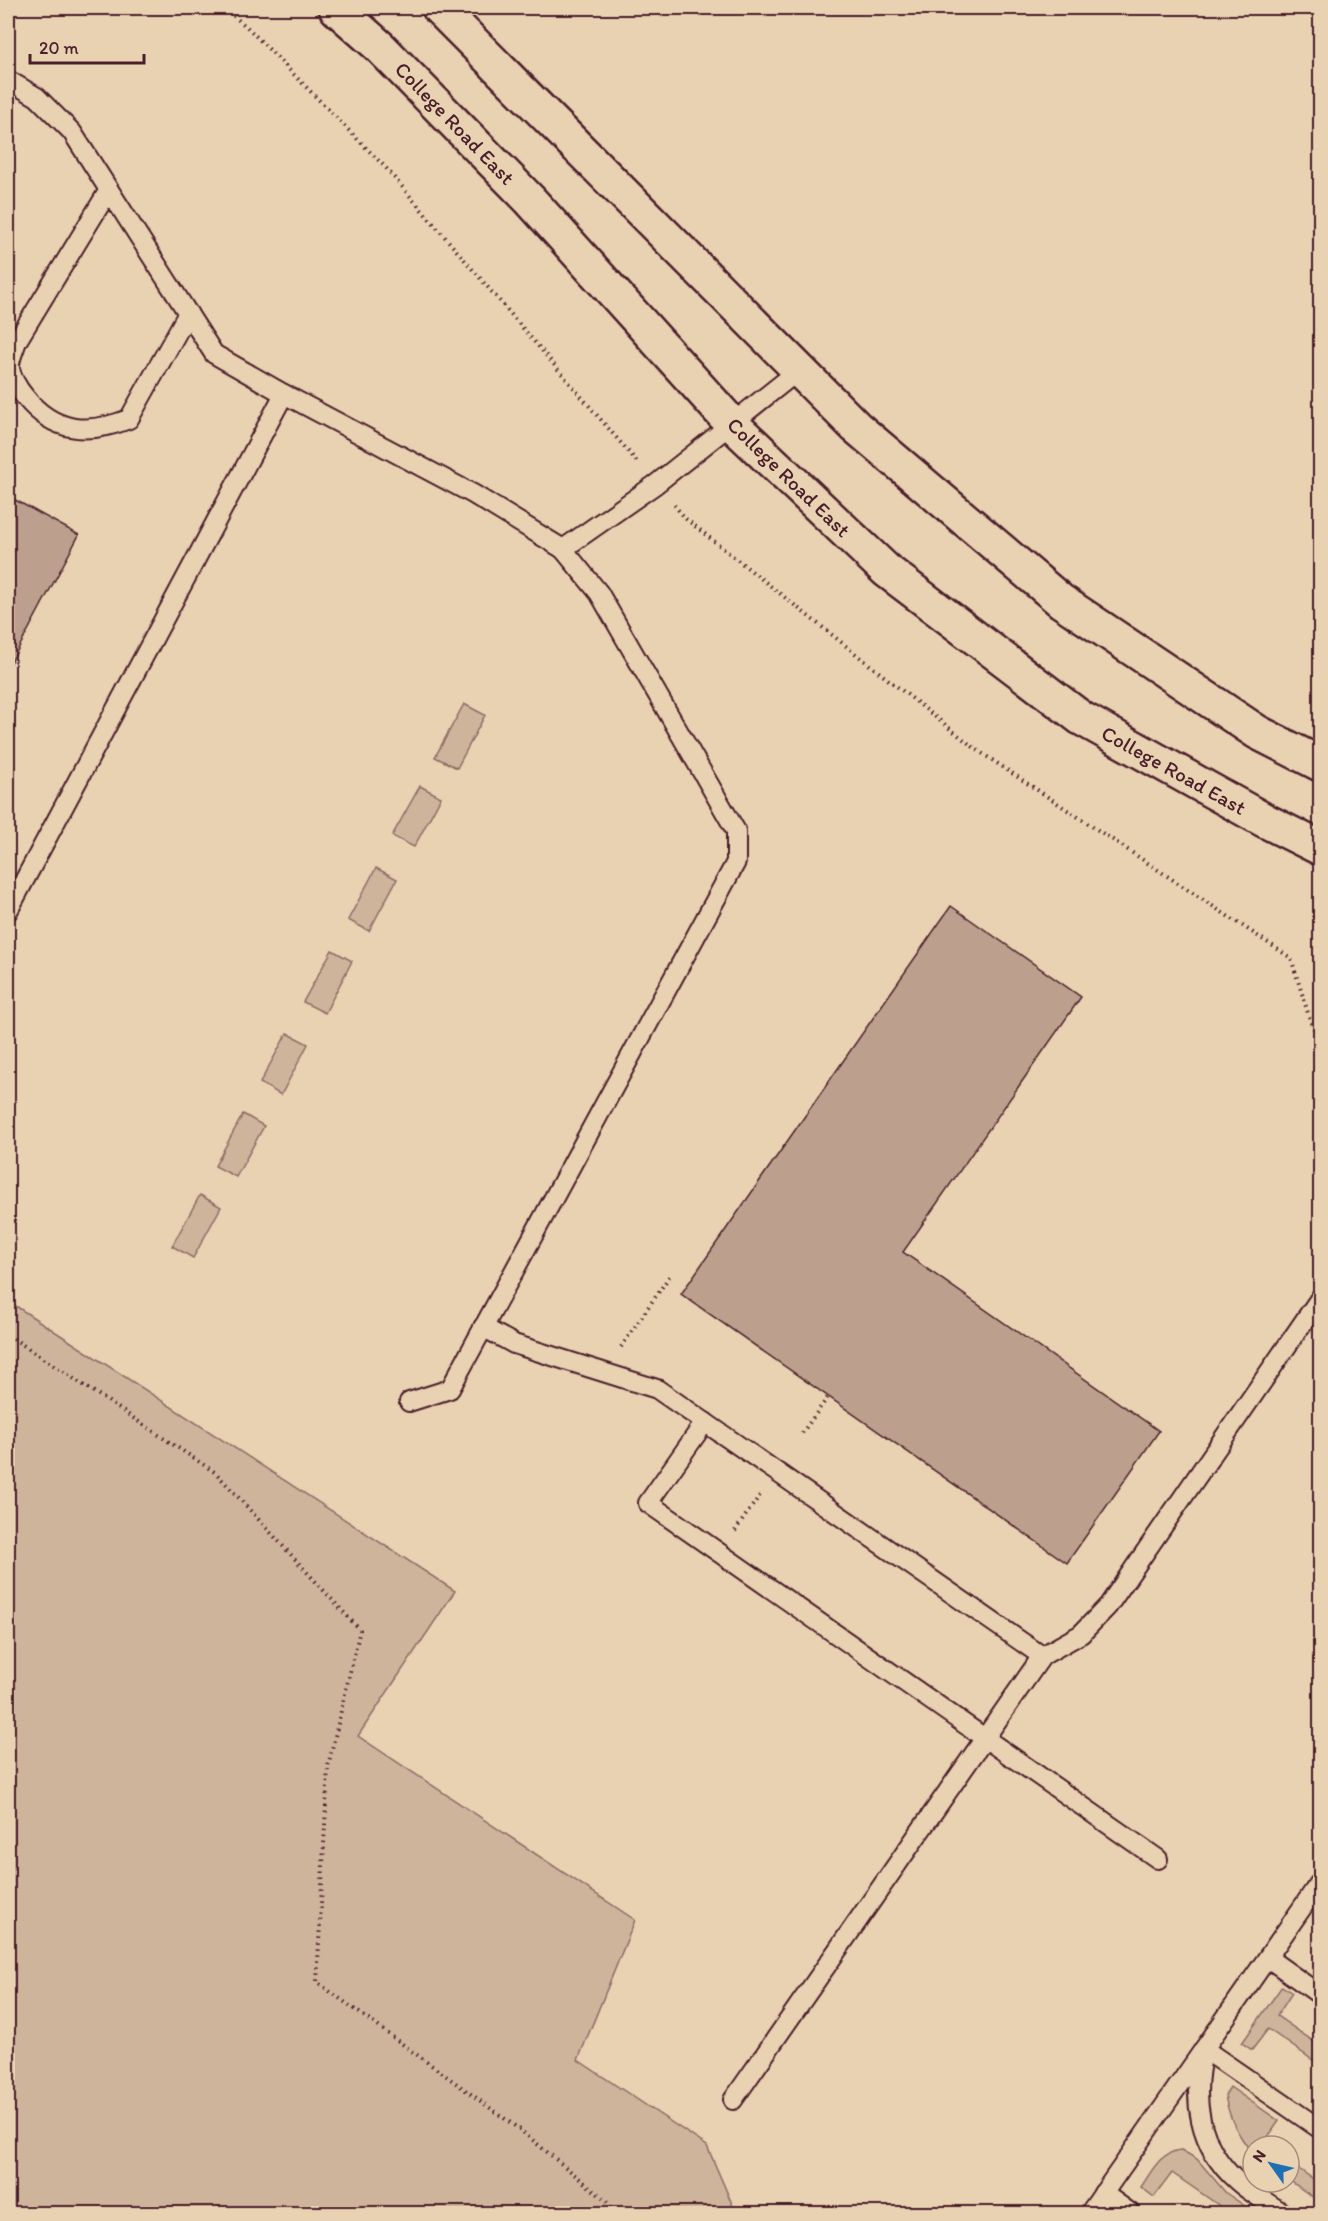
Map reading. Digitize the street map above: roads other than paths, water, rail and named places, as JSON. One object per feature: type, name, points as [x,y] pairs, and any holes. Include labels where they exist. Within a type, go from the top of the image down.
[{"type":"street","name":"College Road East","points":[[336,8],[380,47],[530,200],[732,424],[886,570],[1080,718],[1264,820],[1320,848]]},
{"type":"street","points":[[439,8],[856,427],[1061,601],[1257,732],[1320,764]]},
{"type":"lane","points":[[8,80],[37,97],[72,132],[214,354],[284,394],[473,494],[563,549],[599,593],[736,831],[736,862],[450,1389],[409,1402]]},
{"type":"lane","points":[[109,190],[17,341],[10,365],[18,389],[34,409],[63,425],[80,429],[105,428],[129,419],[188,313]]},
{"type":"lane","points":[[563,549],[656,484],[799,370]]},
{"type":"lane","points":[[8,911],[284,394]]},
{"type":"lane","points":[[733,2100],[1042,1656],[1081,1634],[1108,1606],[1320,1298]]},
{"type":"lane","points":[[483,1327],[514,1344],[657,1389],[1042,1656]]},
{"type":"lane","points":[[705,1422],[648,1503],[1158,1859]]},
{"type":"lane","points":[[1089,2214],[1320,1882]]},
{"type":"lane","points":[[1268,1958],[1320,1995]]},
{"type":"lane","points":[[1204,2049],[1320,2129]]},
{"type":"lane","points":[[1204,2049],[1198,2071],[1198,2111],[1209,2148],[1237,2181],[1284,2214]]},
{"type":"lane","points":[[1103,2193],[1132,2214]]}]
